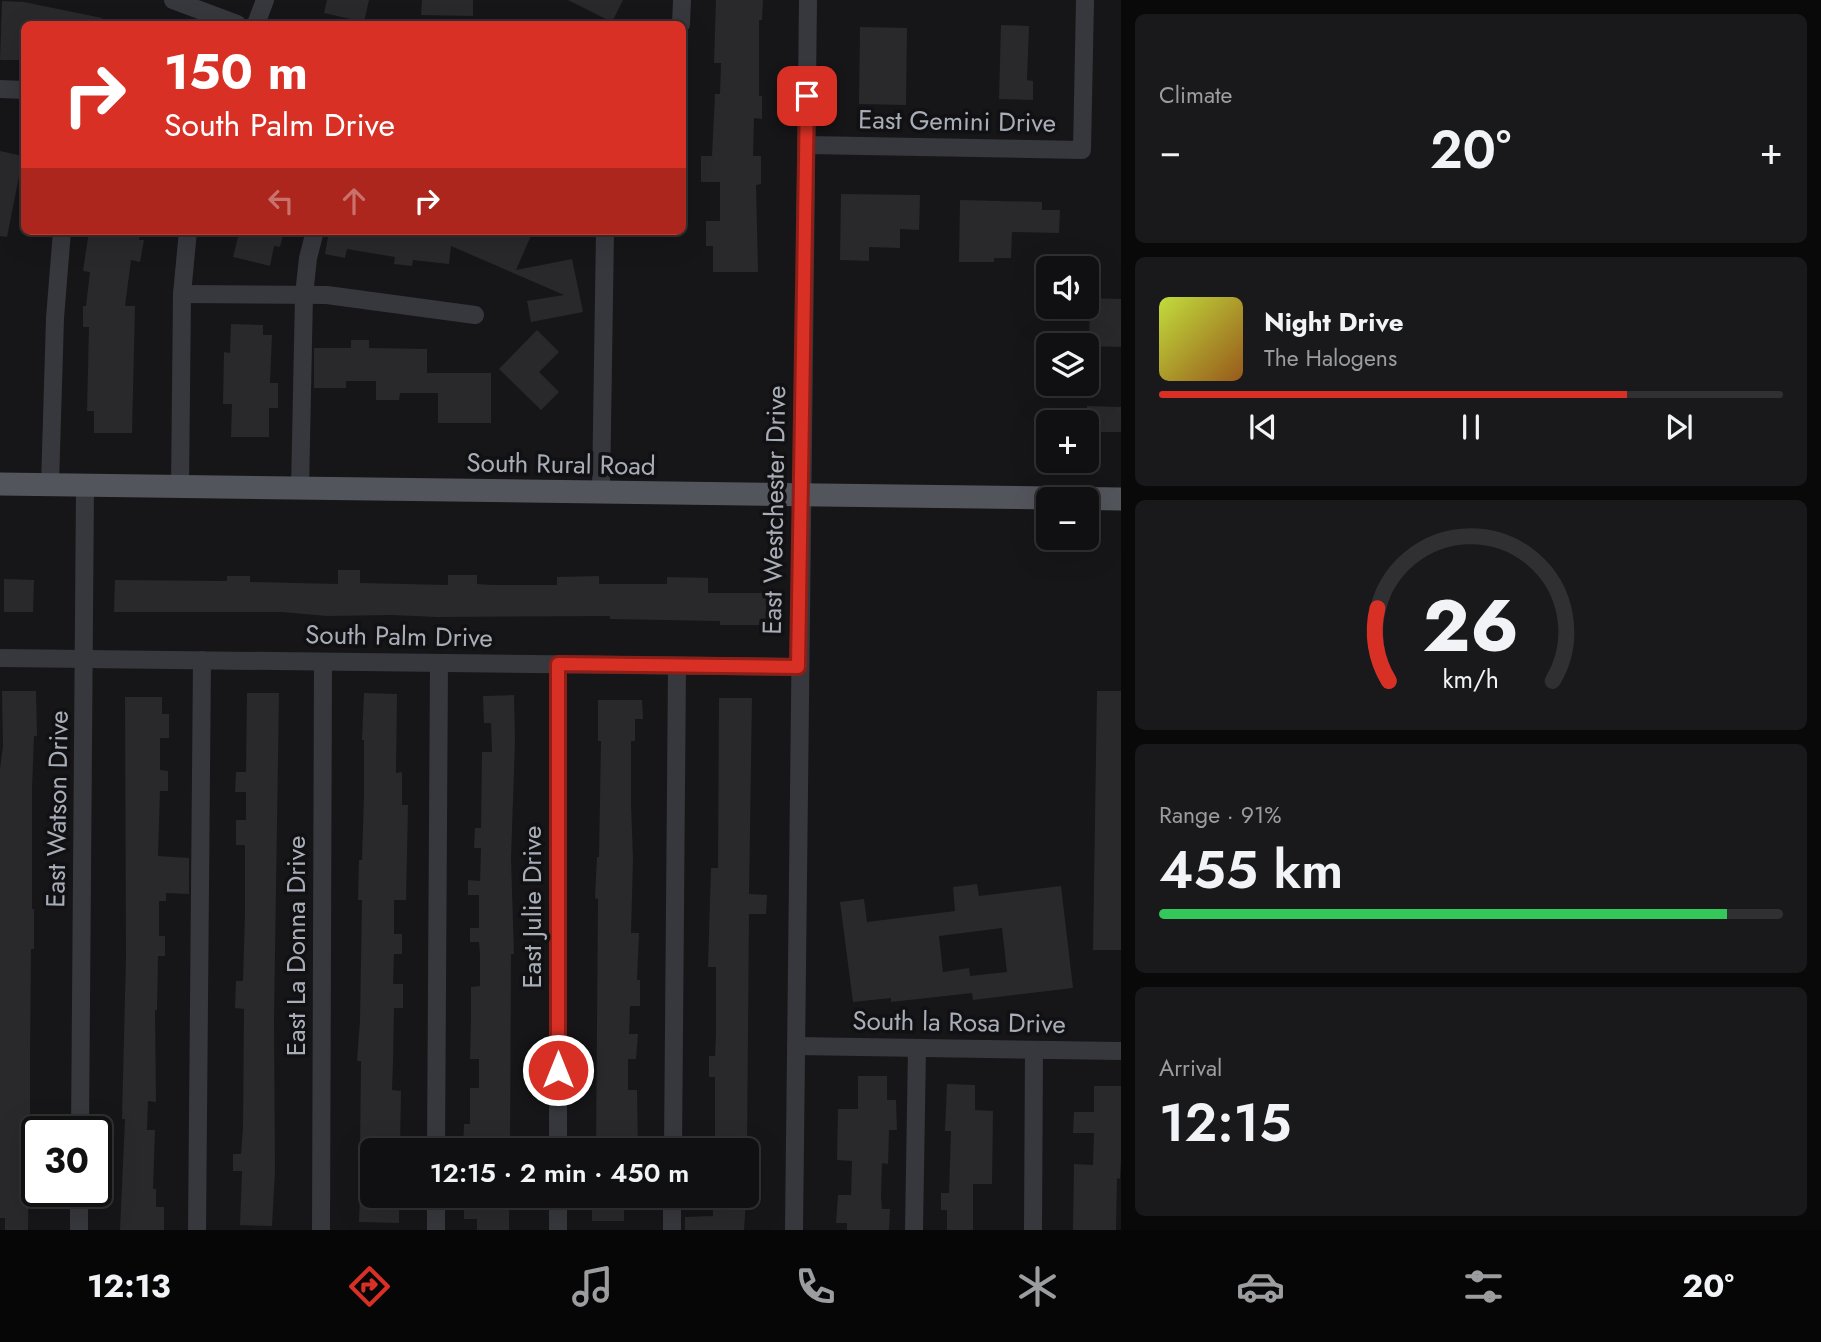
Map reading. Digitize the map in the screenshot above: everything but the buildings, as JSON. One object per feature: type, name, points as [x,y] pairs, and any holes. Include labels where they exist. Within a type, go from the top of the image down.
[{"type":"main road","name":"South Rural Road","points":[[0,484],[1121,499]]},
{"type":"street","points":[[173,0],[229,21]]},
{"type":"street","points":[[257,21],[265,0]]},
{"type":"street","points":[[681,21],[682,0]]},
{"type":"street","name":"East Westchester Drive","points":[[794,1230],[798,667],[808,0]]},
{"type":"street","name":"East Gemini Drive","points":[[807,145],[1082,150],[1086,0]]},
{"type":"street","points":[[0,89],[21,90]]},
{"type":"street","points":[[50,485],[55,318],[62,235]]},
{"type":"street","points":[[180,487],[182,294],[188,235]]},
{"type":"street","points":[[300,489],[304,295],[308,258],[314,235]]},
{"type":"street","points":[[601,492],[604,235]]},
{"type":"street","points":[[182,294],[353,298],[475,315]]},
{"type":"street","name":"East Watson Drive","points":[[80,1116],[85,486]]},
{"type":"street","name":"South Palm Drive","points":[[0,658],[798,667]]},
{"type":"street","points":[[197,1230],[202,660]]},
{"type":"street","name":"East La Donna Drive","points":[[321,1230],[323,662]]},
{"type":"street","points":[[436,1138],[439,663]]},
{"type":"street","name":"East Julie Drive","points":[[558,664],[558,1138]]},
{"type":"street","points":[[673,1138],[677,666]]},
{"type":"street","name":"South la Rosa Drive","points":[[796,1046],[1121,1051]]},
{"type":"street","points":[[914,1230],[917,1048]]},
{"type":"street","points":[[1033,1230],[1034,1050]]},
{"type":"street","points":[[79,1207],[79,1230]]},
{"type":"street","points":[[436,1208],[436,1230]]},
{"type":"street","points":[[558,1208],[558,1230]]},
{"type":"street","points":[[672,1208],[672,1230]]},
{"type":"route","points":[[558,1070],[558,664],[798,667],[807,96]]}]
